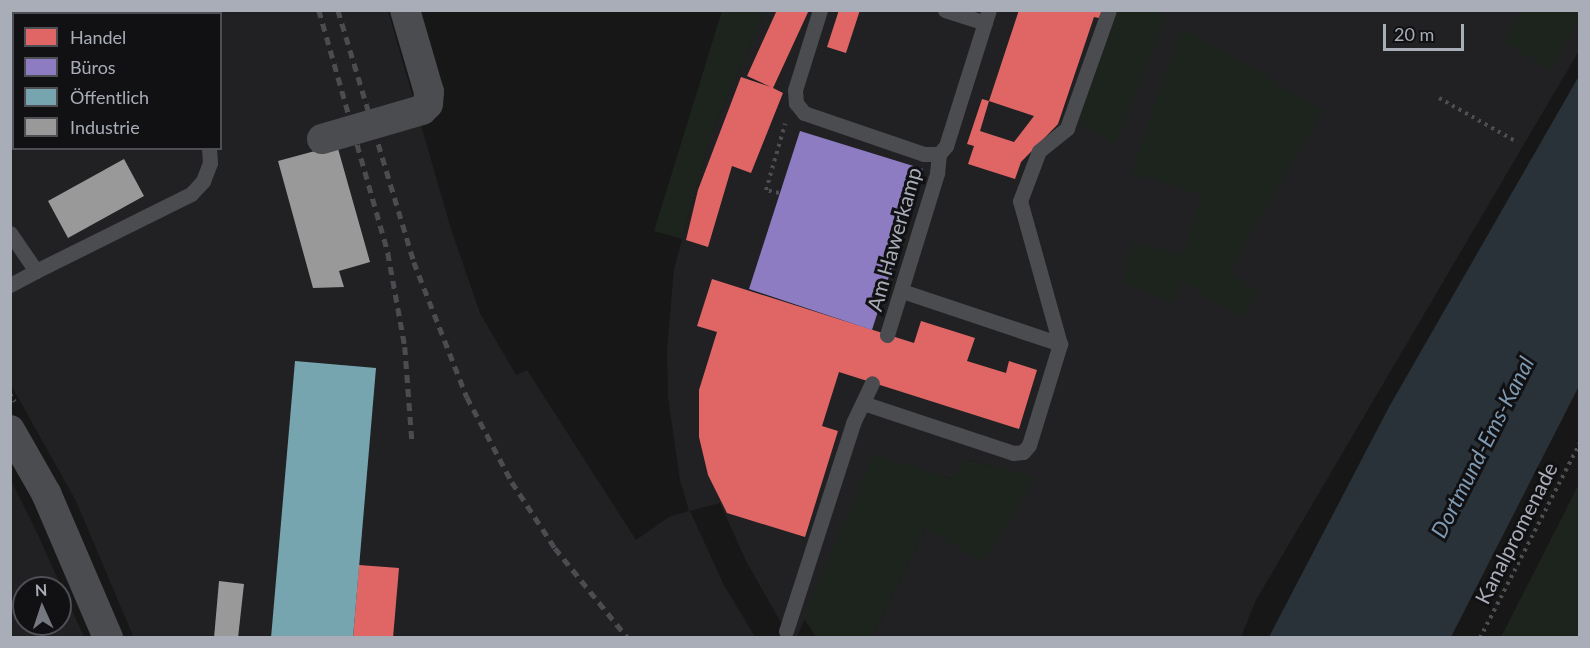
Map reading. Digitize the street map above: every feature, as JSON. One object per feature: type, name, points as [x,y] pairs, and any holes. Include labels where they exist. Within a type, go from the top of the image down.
[{"type":"street","points":[[322,139],[422,110],[428,104],[429,92],[405,10]]},
{"type":"street","points":[[10,430],[46,493],[108,638]]},
{"type":"lane","points":[[796,104],[795,90],[820,10]]},
{"type":"lane","name":"Am Hawerkamp","points":[[887,335],[902,291],[939,154],[946,146],[987,17],[945,10]]},
{"type":"lane","points":[[866,404],[1013,453],[1023,452],[1029,445],[1060,344],[1020,201],[1039,151],[1067,128],[1109,10]]},
{"type":"lane","name":"Am Hawerkamp","points":[[796,104],[811,118],[924,154],[939,154]]},
{"type":"lane","points":[[10,285],[191,194],[203,181],[210,164],[209,150]]},
{"type":"lane","points":[[10,233],[36,271]]},
{"type":"lane","points":[[902,291],[1060,344]]},
{"type":"lane","points":[[786,631],[853,423],[866,404],[872,383]]},
{"type":"path","points":[[1440,98],[1517,142]]},
{"type":"path","points":[[780,193],[766,190],[788,115],[796,104]]},
{"type":"path","name":"Kanalpromenade","points":[[1480,638],[1580,443]]},
{"type":"shaded area","points":[[1579,10],[1580,49],[1256,600],[1241,637],[872,637],[925,529],[1036,478],[966,459],[954,479],[874,455],[797,637],[791,637],[786,631],[747,563],[720,503],[690,511],[724,585],[755,637],[134,638],[76,501],[11,385],[10,11],[388,11],[451,229],[480,313],[516,375],[527,370],[636,540],[669,517],[689,511],[680,480],[668,397],[667,350],[674,269],[710,138],[765,11]]},
{"type":"shaded area","points":[[722,11],[765,11],[710,138],[682,239],[654,231]]},
{"type":"shaded area","points":[[1116,11],[1157,11],[1167,16],[1116,145],[1076,122]]},
{"type":"shaded area","points":[[1521,11],[1579,11],[1579,20],[1551,69],[1503,42]]},
{"type":"shaded area","points":[[1182,27],[1323,110],[1229,272],[1259,293],[1242,317],[1181,281],[1173,302],[1123,283],[1132,243],[1183,254],[1201,195],[1131,173]]},
{"type":"shaded area","points":[[874,454],[953,479],[965,459],[1036,477],[983,561],[925,529],[872,637],[816,637],[803,617]]},
{"type":"shaded area","points":[[10,478],[56,576],[12,576],[12,636],[72,636],[72,610],[84,637],[11,637]]},
{"type":"shaded area","points":[[1579,484],[1579,637],[1501,637]]},
{"type":"water","name":"Dortmund-Ems-Kanal","points":[[1579,76],[1579,386],[1451,637],[1269,637],[1389,407]]},
{"type":"building: Handel","points":[[777,10],[809,10],[773,88],[783,93],[751,173],[732,166],[708,247],[686,240],[698,190],[741,77],[771,87],[747,76]]},
{"type":"building: Handel","points":[[839,10],[860,10],[846,53],[827,47]]},
{"type":"building: Handel","points":[[1019,10],[1102,10],[1099,18],[1094,17],[1058,124],[1021,162],[1015,179],[968,164],[974,146],[967,144],[982,99],[989,101]],"holes":[[[989,101],[1034,116],[1014,142],[980,131]]]},
{"type":"building: Handel","points":[[712,279],[914,343],[921,321],[975,338],[967,361],[1006,373],[1009,361],[1037,370],[1019,429],[839,372],[822,426],[838,431],[805,537],[727,513],[708,475],[699,437],[699,390],[717,332],[697,326]]},
{"type":"building: Handel","points":[[359,565],[399,568],[393,638],[353,638]]},
{"type":"building: Büros","points":[[10,10],[116,10],[117,12],[12,12],[10,37]]},
{"type":"building: Büros","points":[[800,131],[923,169],[872,330],[749,289]]},
{"type":"building: Öffentlich","points":[[295,361],[376,368],[353,638],[271,638]]},
{"type":"building: Industrie","points":[[337,145],[370,262],[339,271],[344,287],[313,288],[278,161]]},
{"type":"building: Industrie","points":[[124,159],[144,196],[68,238],[48,201]]},
{"type":"building: Industrie","points":[[219,581],[244,584],[238,638],[214,638]]},
{"type":"railway","points":[[319,10],[388,253],[405,347],[412,440]]},
{"type":"railway","points":[[338,10],[414,262],[467,397],[512,482],[555,548],[628,638]]}]
